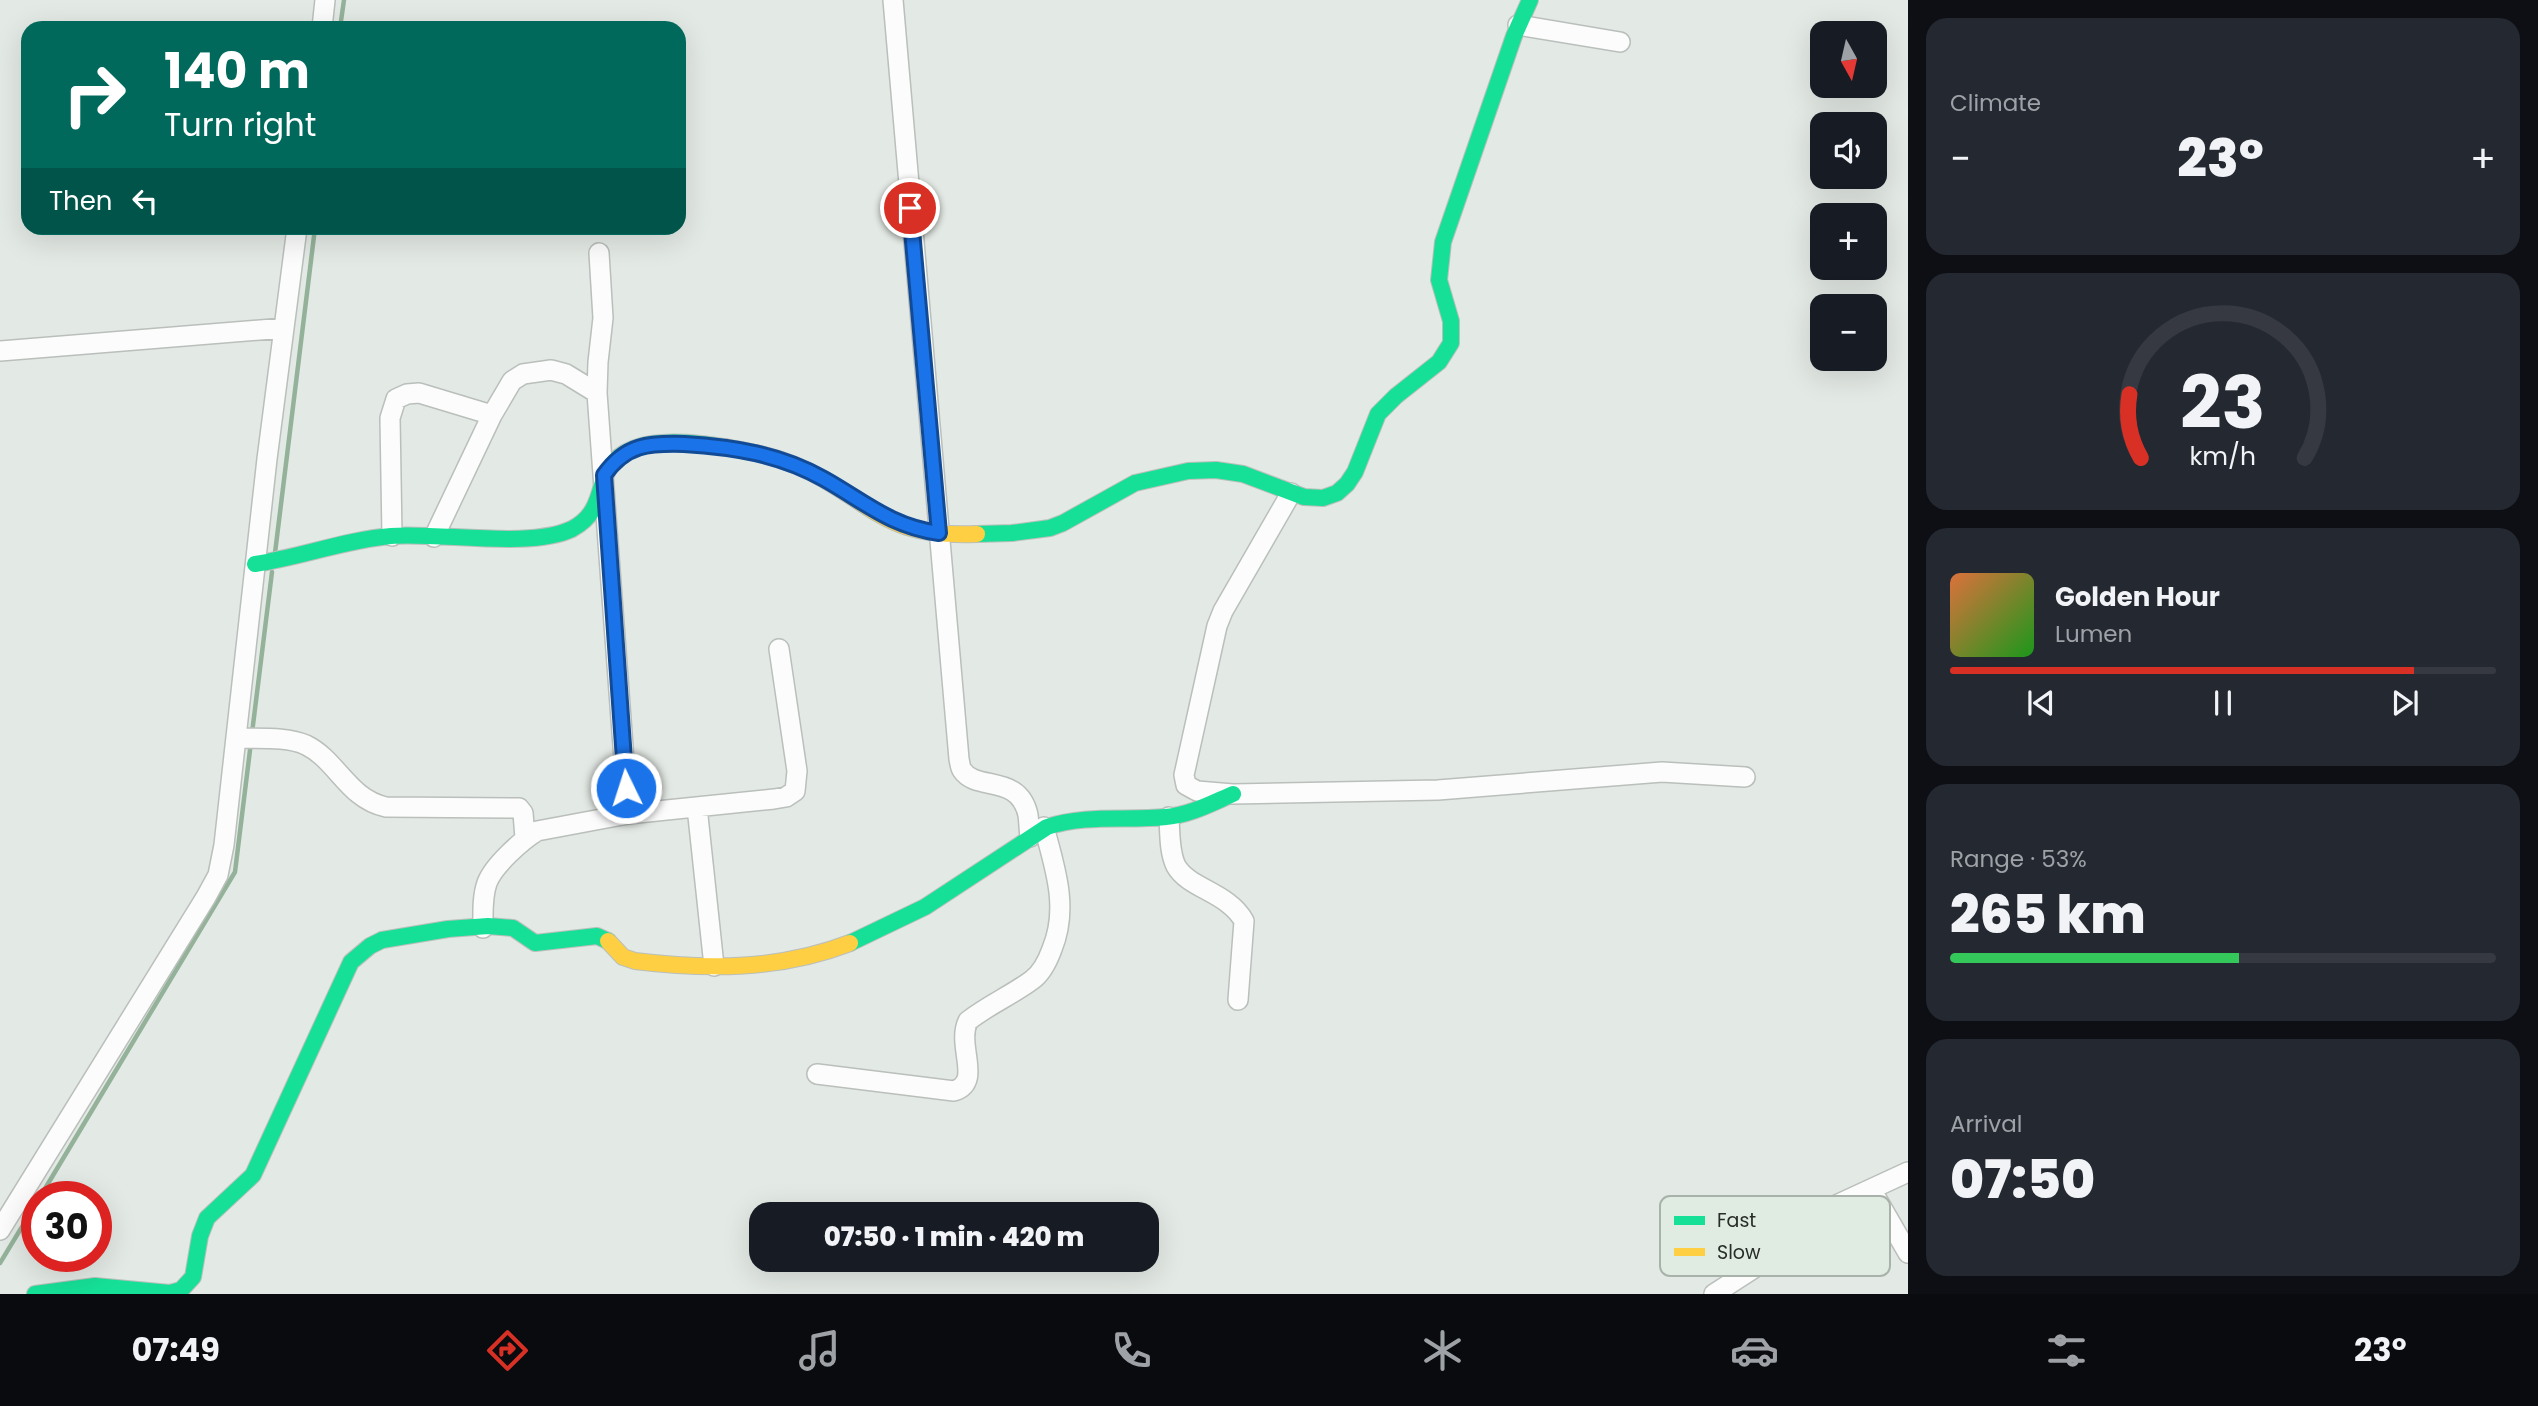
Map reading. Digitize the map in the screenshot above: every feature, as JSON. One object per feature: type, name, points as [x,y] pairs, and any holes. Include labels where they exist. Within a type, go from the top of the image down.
[{"type":"street","points":[[322,21],[325,0]]},
{"type":"street","points":[[817,1074],[954,1091],[964,1088],[968,1082],[964,1030],[968,1021],[1034,978],[1048,961],[1059,934],[1061,909],[1060,888],[1023,802],[1015,792],[1004,786],[962,771],[959,760],[892,0]]},
{"type":"street","points":[[261,563],[392,536],[532,538],[556,535],[577,527],[591,515],[599,498],[604,475],[615,460],[631,449],[659,443],[734,447],[770,456],[822,478],[890,520],[914,529],[939,533],[1040,530],[1058,526],[1116,490],[1147,479],[1183,472],[1234,472],[1255,477],[1304,497],[1318,498],[1337,493],[1350,482],[1377,415],[1391,400],[1439,362],[1450,349],[1453,336],[1438,269],[1443,242],[1518,25],[1531,0]]},
{"type":"street","points":[[1518,25],[1620,41]]},
{"type":"street","points":[[0,1230],[218,875],[246,738],[295,235]]},
{"type":"street","points":[[599,253],[603,318],[597,393],[628,814]]},
{"type":"street","points":[[0,351],[284,328]]},
{"type":"street","points":[[434,537],[492,415],[512,381],[523,374],[551,370],[566,374],[597,393]]},
{"type":"street","points":[[392,536],[390,418],[396,399],[419,393],[492,415]]},
{"type":"street","points":[[1291,493],[1223,611],[1210,653],[1184,775],[1186,785],[1197,791],[1233,794],[1438,790],[1662,772],[1745,777]]},
{"type":"street","points":[[483,928],[484,896],[491,875],[525,838],[550,827],[628,814],[774,799],[786,797],[795,791],[797,771],[779,649]]},
{"type":"street","points":[[246,738],[284,740],[308,746],[363,798],[374,804],[386,807],[519,808],[523,813],[525,838]]},
{"type":"street","points":[[35,1294],[95,1286],[170,1293],[189,1288],[199,1240],[206,1221],[211,1212],[244,1186],[257,1168],[351,962],[365,949],[381,940],[420,932],[513,928],[535,943],[597,936],[610,942],[626,959],[714,967],[793,961],[863,937],[943,896],[1037,832],[1092,818],[1169,817],[1198,809],[1233,794]]},
{"type":"street","points":[[697,807],[714,967]]},
{"type":"street","points":[[1169,817],[1173,858],[1177,869],[1229,902],[1238,910],[1244,921],[1238,1000]]},
{"type":"street","points":[[1856,1196],[1908,1171]]},
{"type":"street","points":[[1871,1189],[1875,1196]]},
{"type":"street","points":[[1890,1222],[1908,1253]]},
{"type":"street","points":[[1714,1294],[1742,1276]]},
{"type":"waterway","points":[[341,21],[344,0]]},
{"type":"waterway","points":[[275,553],[314,235]]},
{"type":"waterway","points":[[252,733],[272,572]]},
{"type":"waterway","points":[[50,1181],[235,872],[251,742]]},
{"type":"waterway","points":[[0,1263],[21,1228]]},
{"type":"traffic: fast","points":[[977,534],[1050,528],[1135,483],[1188,471],[1216,470],[1243,474],[1304,497],[1323,498],[1337,493],[1347,484],[1355,472],[1378,414],[1439,362],[1451,343],[1451,321],[1439,280],[1443,242],[1514,36],[1530,0]]},
{"type":"traffic: fast","points":[[255,564],[391,536],[509,539],[554,535],[572,529],[585,520],[596,503],[611,466],[623,454],[638,447],[673,442],[725,447]]},
{"type":"traffic: fast","points":[[850,943],[925,907],[1047,827],[1091,819],[1175,816],[1233,794]]},
{"type":"traffic: fast","points":[[35,1294],[95,1286],[170,1293],[181,1290],[193,1277],[200,1236],[207,1218],[253,1175],[351,962],[370,946],[382,940],[448,929],[488,926],[513,928],[535,943],[597,936],[608,941]]},
{"type":"traffic: slow","points":[[725,447],[768,456],[798,466],[881,515],[907,527],[942,534],[977,534]]},
{"type":"traffic: slow","points":[[608,941],[623,957],[635,961],[690,966],[770,963],[824,952],[850,943]]},
{"type":"route","points":[[626,788],[604,475],[615,460],[631,449],[659,443],[734,447],[770,456],[822,478],[890,520],[914,529],[939,533],[910,208]]}]
